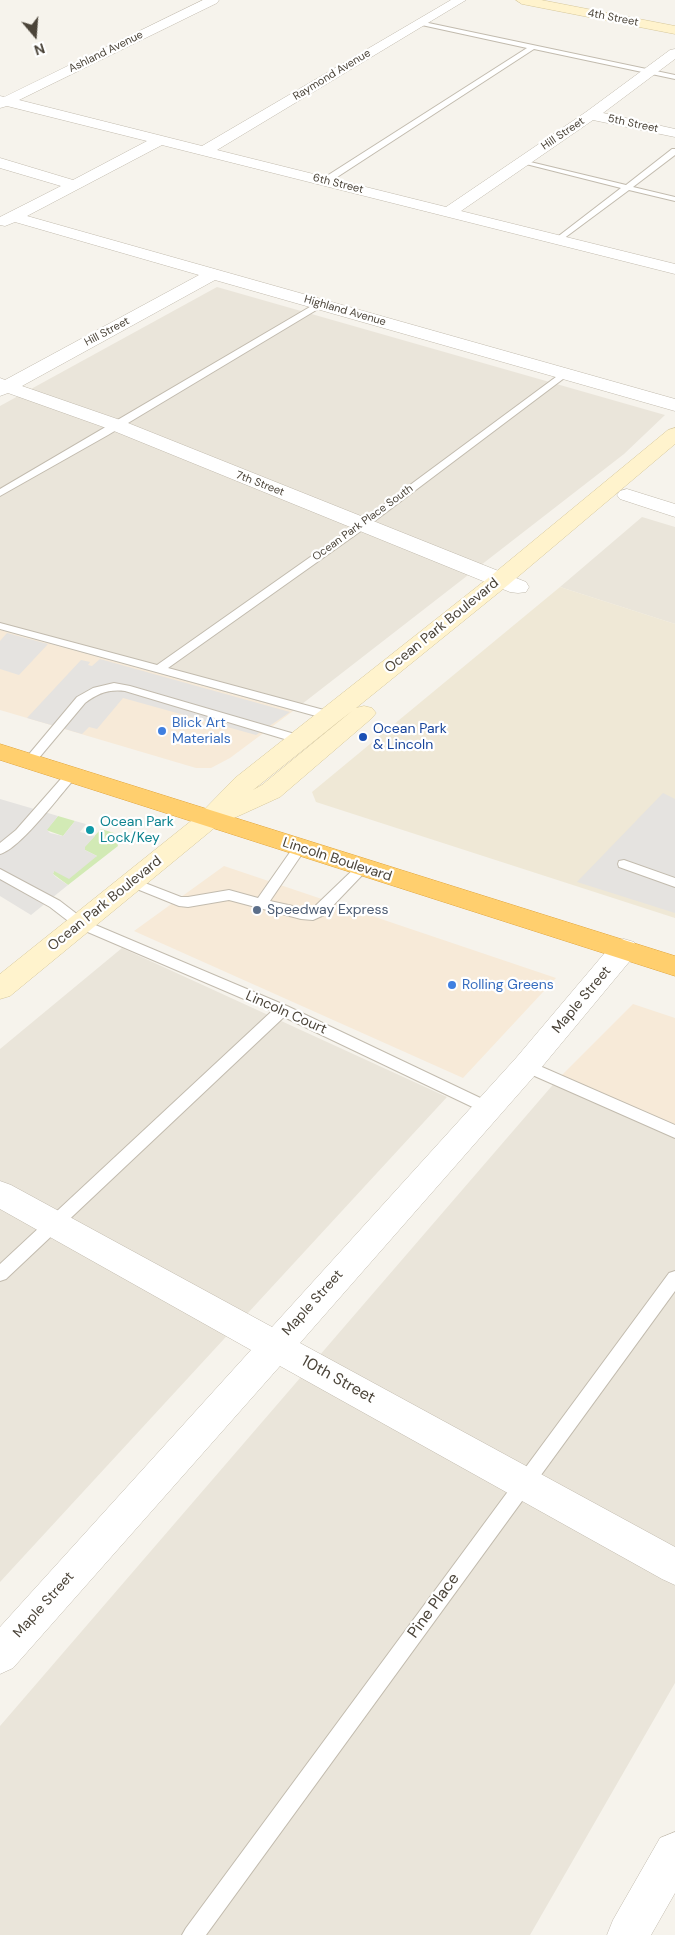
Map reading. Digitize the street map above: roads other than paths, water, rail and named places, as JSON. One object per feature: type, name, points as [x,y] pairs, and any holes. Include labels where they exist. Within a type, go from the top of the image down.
[{"type":"highway","name":"Lincoln Boulevard","points":[[0,752],[675,966]]},
{"type":"street","name":"Ashland Avenue","points":[[2,102],[213,0]]},
{"type":"street","name":"Raymond Avenue","points":[[206,151],[460,0]]},
{"type":"street","name":"4th Street","points":[[522,0],[673,28]]},
{"type":"street","name":"Hill Street","points":[[448,212],[591,115],[675,53]]},
{"type":"street","name":"6th Street","points":[[2,102],[206,151],[675,269]]},
{"type":"street","name":"5th Street","points":[[591,115],[675,133]]},
{"type":"street","points":[[7,220],[161,140]]},
{"type":"street","points":[[0,163],[75,185]]},
{"type":"street","name":"Highland Avenue","points":[[7,220],[215,274],[675,405]]},
{"type":"street","name":"Hill Street","points":[[2,387],[215,274]]},
{"type":"street","name":"7th Street","points":[[2,387],[116,425],[509,584]]},
{"type":"street","name":"Ocean Park Boulevard","points":[[210,819],[271,791],[509,584],[666,452],[675,434]]},
{"type":"street","points":[[666,452],[622,488],[621,492],[675,510]]},
{"type":"street","name":"Ocean Park Boulevard","points":[[0,989],[210,819],[244,784],[331,716],[627,495]]},
{"type":"street","name":"Maple Street","points":[[0,1655],[526,1066],[624,949]]},
{"type":"street","name":"10th Street","points":[[0,1194],[675,1567]]},
{"type":"street","points":[[628,1935],[675,1853]]},
{"type":"lane","points":[[419,23],[675,77]]},
{"type":"lane","points":[[325,181],[533,47]]},
{"type":"lane","points":[[558,240],[675,151]]},
{"type":"lane","points":[[522,162],[675,198]]},
{"type":"lane","points":[[0,493],[320,304]]},
{"type":"lane","name":"Ocean Park Place South","points":[[160,669],[364,524],[564,374]]},
{"type":"lane","points":[[1,628],[331,716]]},
{"type":"lane","points":[[29,762],[81,700],[90,693],[113,686],[126,688],[300,740]]},
{"type":"lane","points":[[0,850],[20,833],[71,775]]},
{"type":"lane","points":[[261,904],[300,848]]},
{"type":"lane","points":[[624,864],[675,882]]},
{"type":"lane","points":[[132,882],[179,901],[188,902],[229,895],[301,914],[313,915],[319,912],[362,868]]},
{"type":"lane","name":"Lincoln Court","points":[[0,873],[55,904],[81,924],[282,1010],[488,1108]]},
{"type":"lane","points":[[0,1274],[282,1010]]},
{"type":"lane","points":[[526,1066],[675,1132]]},
{"type":"lane","name":"Pine Place","points":[[193,1935],[675,1278]]},
{"type":"place","name":"Blick Art Materials","points":[[162,731]]},
{"type":"place","name":"Ocean Park & Lincoln","points":[[363,737]]},
{"type":"place","name":"Ocean Park Lock/Key","points":[[90,830]]},
{"type":"place","name":"Speedway Express","points":[[257,910]]},
{"type":"place","name":"Rolling Greens","points":[[452,985]]}]
